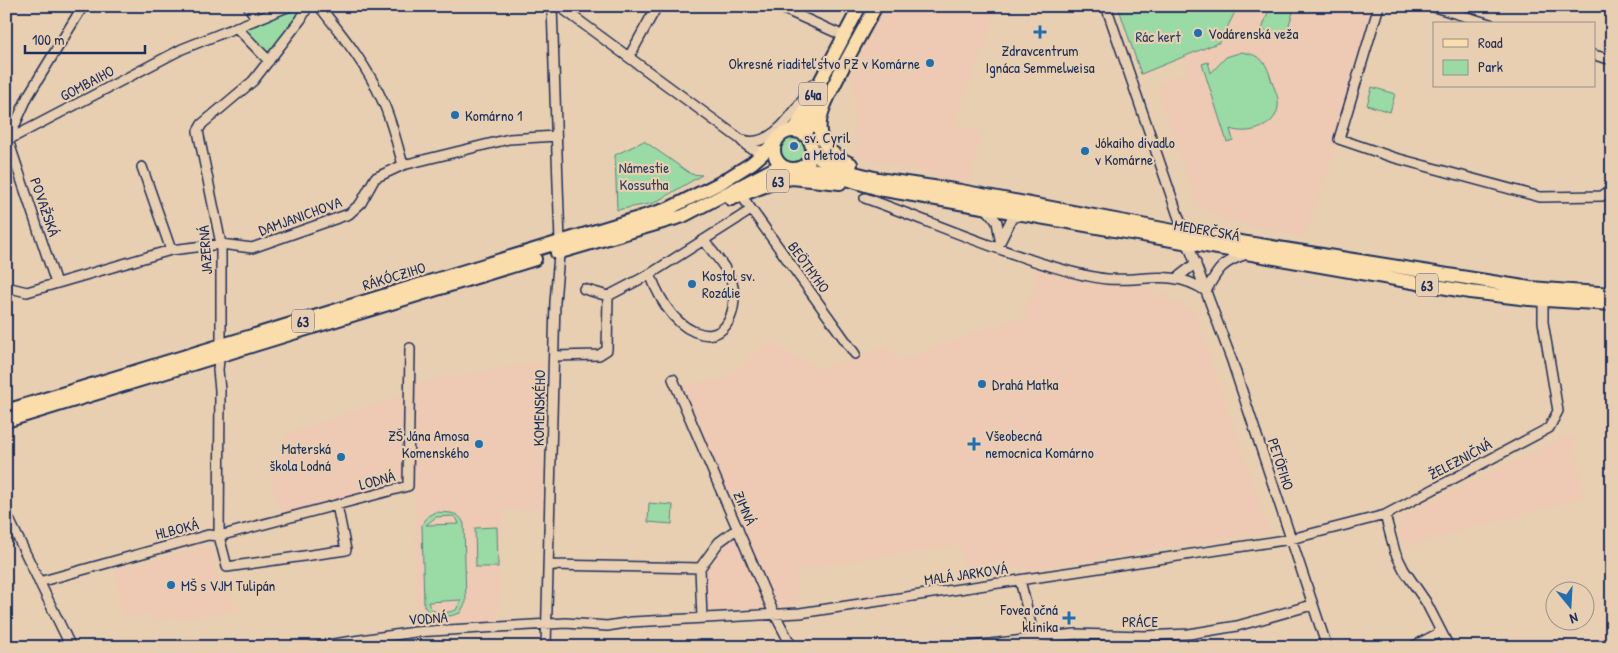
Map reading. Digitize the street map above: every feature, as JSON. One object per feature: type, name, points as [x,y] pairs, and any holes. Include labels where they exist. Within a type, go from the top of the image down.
[{"type":"main road","name":"64a","points":[[800,133],[832,57],[860,6]]},
{"type":"main road","name":"64a","points":[[800,133],[810,124],[876,6]]},
{"type":"main road","points":[[843,68],[819,125],[820,139],[830,152],[842,160],[871,173],[898,180]]},
{"type":"main road","name":"63","points":[[800,133],[785,133],[776,142],[775,154],[781,165],[789,169],[801,168],[808,162],[812,154]]},
{"type":"main road","points":[[800,133],[811,144],[812,154]]},
{"type":"main road","name":"RÁKÓCZIHO","points":[[559,248],[668,209],[720,183],[752,163],[776,142]]},
{"type":"main road","name":"MEDERČSKÁ","points":[[812,154],[847,171],[878,179],[898,180],[1186,238],[1248,254],[1453,289],[1543,300],[1612,304]]},
{"type":"main road","name":"RÁKÓCZIHO","points":[[6,421],[220,351],[559,248],[683,216],[781,165]]},
{"type":"main road","name":"MEDERČSKÁ","points":[[801,168],[817,170],[880,188],[1022,214],[1186,238],[1326,254],[1478,281],[1556,291],[1612,294]]},
{"type":"main road","name":"63","points":[[683,216],[703,211],[780,180],[792,178],[880,188]]},
{"type":"main road","name":"RÁKÓCZIHO","points":[[6,411],[220,351]]},
{"type":"street","points":[[7,140],[28,96],[83,6]]},
{"type":"street","points":[[248,6],[257,19]]},
{"type":"street","name":"GOMBAIHO","points":[[7,140],[182,49],[290,6]]},
{"type":"street","name":"JAZERNÁ","points":[[219,536],[221,244],[198,131],[202,124],[253,81],[308,6]]},
{"type":"street","points":[[319,6],[345,39],[375,85],[389,116],[403,164]]},
{"type":"street","points":[[552,6],[559,248]]},
{"type":"street","points":[[559,6],[751,148],[764,151]]},
{"type":"street","points":[[628,57],[657,6]]},
{"type":"street","points":[[777,6],[844,36]]},
{"type":"street","name":"PETÖFIHO","points":[[1106,6],[1206,291],[1327,647]]},
{"type":"street","points":[[1378,6],[1339,139],[1401,160],[1540,197],[1602,196],[1612,189]]},
{"type":"street","points":[[1431,6],[1483,22]]},
{"type":"street","points":[[236,27],[269,61]]},
{"type":"street","points":[[1596,56],[1612,60]]},
{"type":"street","points":[[740,139],[753,143],[760,142],[788,120],[832,57]]},
{"type":"street","name":"DAMJANICHOVA","points":[[6,287],[27,292],[171,250],[221,244],[252,248],[349,214],[361,203],[374,178],[403,164],[509,139],[556,136]]},
{"type":"street","name":"POVAŽSKÁ","points":[[7,140],[56,282]]},
{"type":"street","points":[[142,167],[171,250]]},
{"type":"street","name":"BEÖTHYHO","points":[[741,195],[855,354]]},
{"type":"street","points":[[865,198],[998,244],[1080,275],[1108,279],[1178,277],[1194,283],[1206,291],[1219,268],[1232,259],[1248,254]]},
{"type":"street","points":[[986,208],[997,222],[998,244]]},
{"type":"street","points":[[584,289],[608,296],[705,242],[751,210]]},
{"type":"street","points":[[998,244],[1012,218],[1022,214]]},
{"type":"street","points":[[650,274],[659,298],[680,322],[700,334],[707,335],[716,332],[728,322],[735,299],[729,275],[705,242]]},
{"type":"street","name":"KOMENSKÉHO","points":[[546,647],[559,248]]},
{"type":"street","points":[[1178,277],[1196,263]]},
{"type":"street","points":[[1543,300],[1556,291]]},
{"type":"street","points":[[554,356],[598,355],[607,350],[608,296]]},
{"type":"street","name":"ŽELEZNIČNÁ","points":[[1385,515],[1548,428],[1558,411],[1544,322],[1543,300]]},
{"type":"street","name":"LODNÁ","points":[[219,536],[408,486],[410,348]]},
{"type":"street","name":"ZIMNÁ","points":[[673,379],[775,614],[792,647]]},
{"type":"street","name":"HLBOKÁ","points":[[39,582],[208,535],[219,536],[227,567],[346,550],[337,505]]},
{"type":"street","points":[[6,513],[71,647]]},
{"type":"street","points":[[1385,515],[1398,558],[1426,602],[1449,647]]},
{"type":"street","name":"MALÁ JARKOVÁ","points":[[547,624],[566,623],[607,626],[632,622],[800,612],[1291,539],[1385,515]]},
{"type":"street","points":[[702,618],[700,568],[719,542],[738,528]]},
{"type":"street","points":[[550,565],[700,568]]},
{"type":"street","points":[[1020,580],[1034,637]]},
{"type":"street","name":"PRÁCE","points":[[964,647],[1034,637],[1075,634],[1144,636],[1189,634],[1237,626],[1312,605]]},
{"type":"street","name":"VODNÁ","points":[[313,647],[415,632],[547,624]]},
{"type":"street","points":[[1412,647],[1441,632]]},
{"type":"shaded area","points":[[6,6],[74,6],[71,10],[66,11],[6,11]]},
{"type":"shaded area","points":[[877,6],[999,6],[954,123],[981,133],[969,183],[855,156],[854,71]]},
{"type":"shaded area","points":[[1238,6],[1379,6],[1339,139],[1304,238],[1228,220],[1205,210],[1196,203],[1156,84],[1188,73],[1183,57],[1220,42]]},
{"type":"shaded area","name":"Všeobecná nemocnica Komárno","points":[[1039,270],[1091,283],[1151,288],[1151,298],[1162,298],[1162,292],[1168,292],[1168,301],[1174,301],[1174,305],[1180,305],[1181,299],[1185,308],[1192,306],[1270,533],[1141,550],[1027,571],[1023,565],[1013,569],[1012,574],[1005,558],[965,568],[958,545],[796,569],[798,606],[785,607],[775,605],[683,385],[725,380],[768,341],[819,370],[888,347],[897,361],[1015,319],[1021,321]]},
{"type":"shaded area","name":"ZŠ Jána Amosa Komenského","points":[[544,362],[543,510],[502,509],[498,621],[416,625],[414,383]]},
{"type":"shaded area","name":"Materská škola Lodná","points":[[405,395],[403,483],[281,515],[270,479],[286,435]]},
{"type":"shaded area","points":[[1573,436],[1584,497],[1404,547],[1400,526],[1402,516],[1565,437]]},
{"type":"shaded area","points":[[732,533],[767,607],[704,609],[703,567]]},
{"type":"shaded area","name":"MŠ s VJM Tulipán","points":[[209,547],[216,574],[238,610],[184,619],[174,617],[154,620],[153,613],[121,617],[116,570]]},
{"type":"green space","points":[[297,6],[304,6],[269,55],[242,28]]},
{"type":"green space","name":"Rác kert","points":[[1118,6],[1238,6],[1220,42],[1141,74]]},
{"type":"green space","points":[[1270,6],[1295,6],[1285,37],[1262,30]]},
{"type":"green space","points":[[1242,52],[1259,58],[1268,69],[1277,96],[1278,110],[1269,123],[1262,127],[1246,131],[1230,129],[1233,140],[1227,142],[1202,64],[1208,62],[1211,73],[1226,57]]},
{"type":"green space","points":[[1372,87],[1395,94],[1390,112],[1367,105]]},
{"type":"green space","points":[[793,134],[804,139],[809,150],[804,161],[793,166],[782,161],[777,150],[782,139]]},
{"type":"green space","name":"Námestie Kossutha","points":[[644,141],[691,174],[702,175],[654,203],[617,210],[615,155]]},
{"type":"green space","points":[[649,503],[673,505],[672,524],[648,522]]},
{"type":"green space","points":[[435,512],[453,514],[459,517],[464,524],[466,602],[460,613],[455,615],[435,615],[424,606],[422,525],[428,516]],"holes":[[[453,516],[459,524],[426,525],[436,517]],[[461,600],[456,610],[443,613],[432,609],[428,602]]]},
{"type":"green space","points":[[497,527],[498,567],[476,567],[475,528]]},
{"type":"place","name":"Zdravcentrum Ignáca Semmelweisa","points":[[1040,32]]},
{"type":"place","name":"Vodárenská veža","points":[[1198,33]]},
{"type":"place","name":"Okresné riaditeľstvo PZ v Komárne","points":[[930,63]]},
{"type":"place","name":"Komárno 1","points":[[455,115]]},
{"type":"place","name":"sv. Cyril a Metod","points":[[794,146]]},
{"type":"place","name":"Jókaiho divadlo v Komárne","points":[[1085,151]]},
{"type":"place","name":"Kostol sv. Rozálie","points":[[692,284]]},
{"type":"place","name":"Drahá Matka","points":[[982,384]]},
{"type":"place","name":"ZŠ Jána Amosa Komenského","points":[[479,444]]},
{"type":"place","name":"Všeobecná nemocnica Komárno","points":[[974,444]]},
{"type":"place","name":"Materská škola Lodná","points":[[341,457]]},
{"type":"place","name":"MŠ s VJM Tulipán","points":[[171,585]]},
{"type":"place","name":"Fovea očná klinika","points":[[1069,618]]}]
